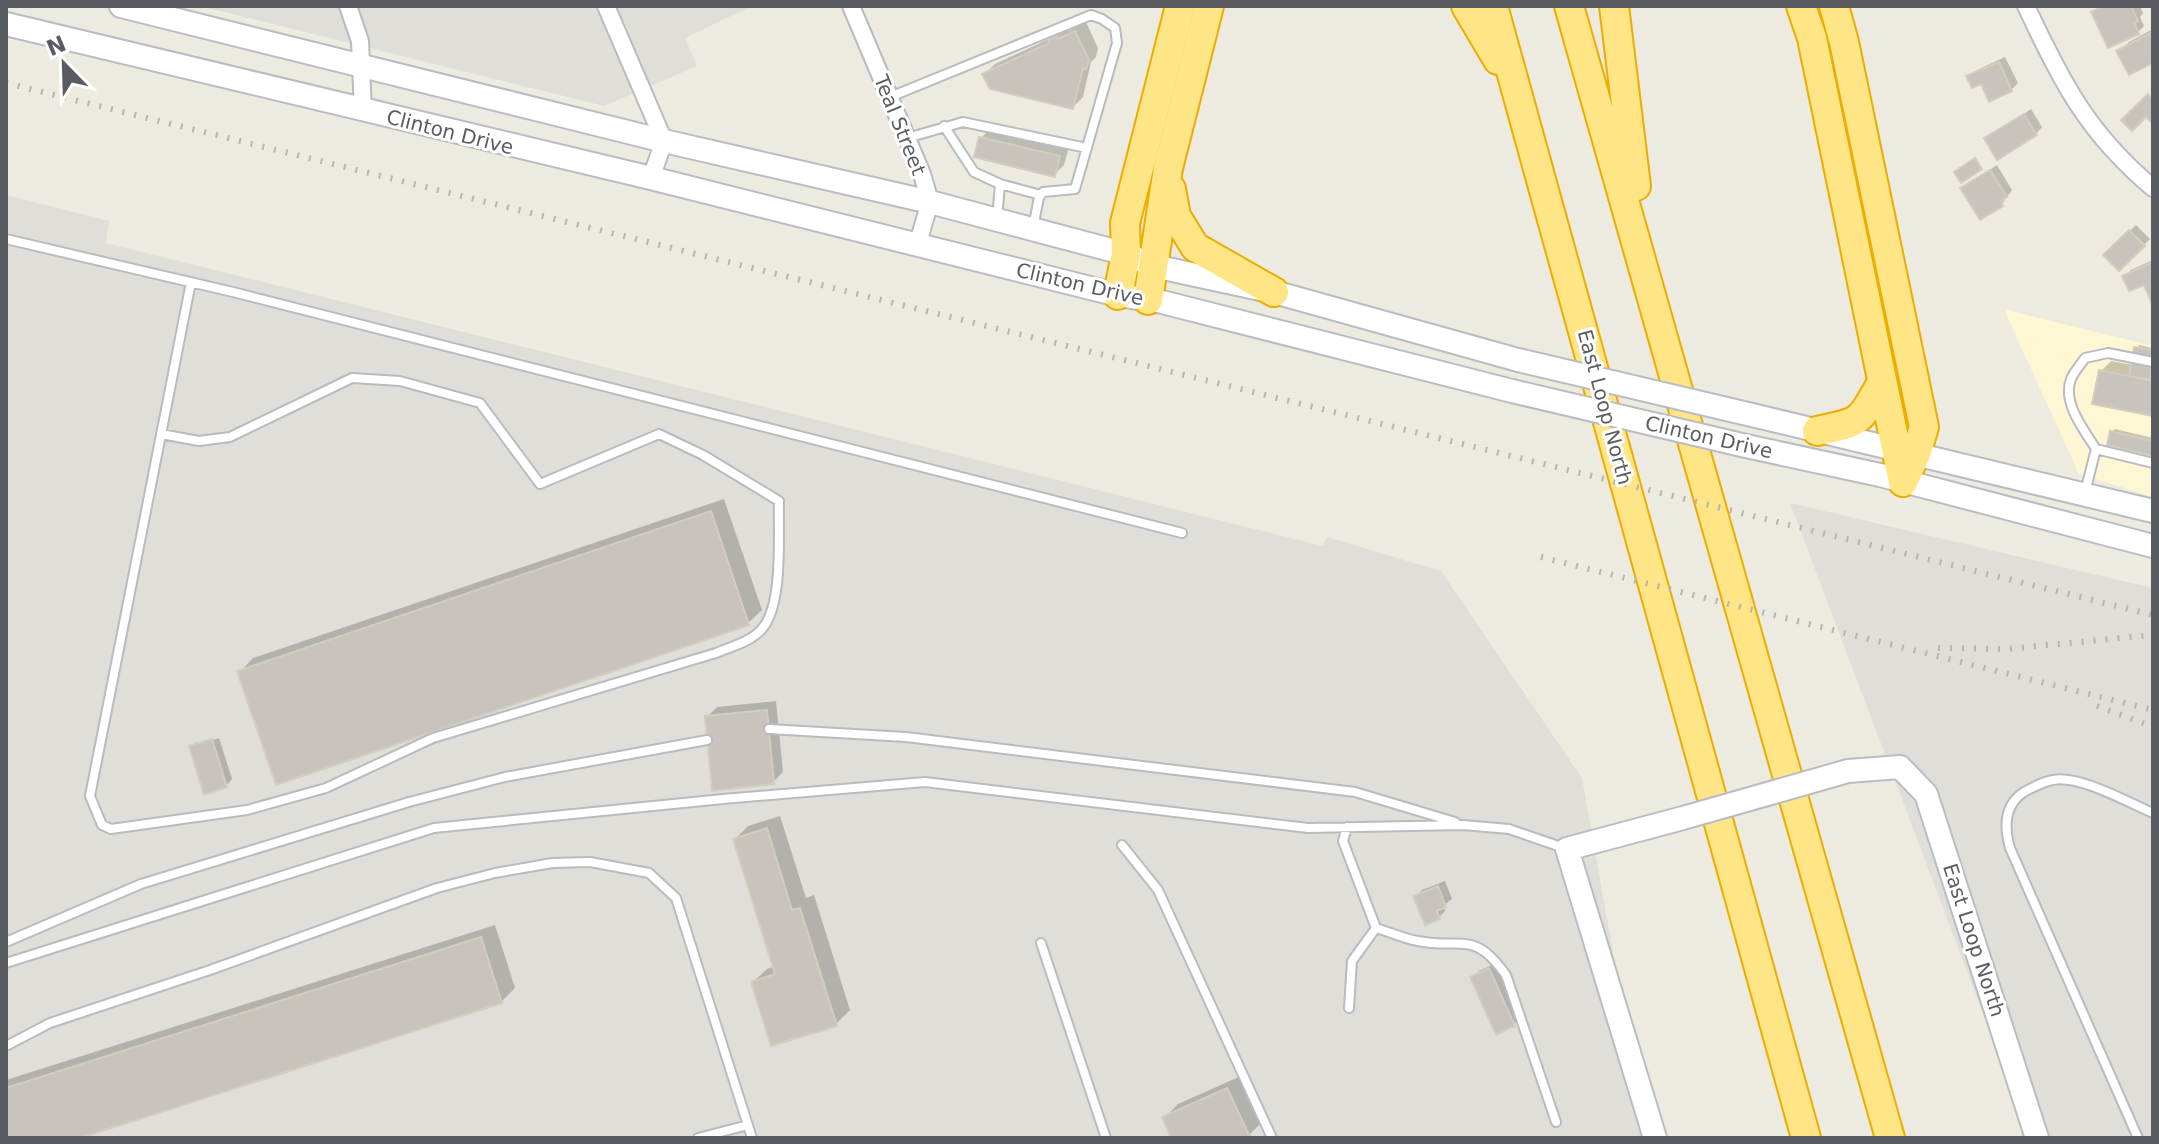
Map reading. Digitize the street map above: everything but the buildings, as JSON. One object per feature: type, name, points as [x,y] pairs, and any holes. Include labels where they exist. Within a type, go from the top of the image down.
[{"type":"highway","points":[[1118,295],[1126,254],[1125,223],[1180,6]]},
{"type":"highway","points":[[1148,300],[1168,168],[1209,6]]},
{"type":"highway","points":[[1466,6],[1520,97]]},
{"type":"highway","name":"East Loop North","points":[[1493,6],[1806,1138]]},
{"type":"highway","points":[[1569,6],[1890,1138]]},
{"type":"highway","points":[[1614,6],[1648,286]]},
{"type":"highway","points":[[1801,6],[1812,38],[1882,382],[1907,452]]},
{"type":"highway","points":[[1834,6],[1924,427],[1907,452],[1903,482]]},
{"type":"highway","points":[[1168,168],[1176,216],[1195,247],[1274,292]]},
{"type":"highway","points":[[1817,431],[1851,424],[1864,415],[1882,382]]},
{"type":"main road","name":"Clinton Drive","points":[[121,6],[187,18],[361,66],[664,141],[930,202],[1126,254],[1154,266],[1274,292],[1518,360],[2153,511]]},
{"type":"main road","name":"Clinton Drive","points":[[6,24],[651,178],[1512,391],[1903,482],[2153,546]]},
{"type":"main road","name":"East Loop North","points":[[1567,849],[1848,771],[1900,767],[1926,794],[2037,1138]]},
{"type":"main road","points":[[1567,849],[1655,1138]]},
{"type":"street","points":[[348,6],[360,41],[363,111]]},
{"type":"street","points":[[606,6],[664,141],[651,178]]},
{"type":"street","name":"Teal Street","points":[[851,6],[922,174],[930,202],[917,246]]},
{"type":"street","points":[[2026,6],[2070,96],[2104,143],[2153,188]]},
{"type":"lane","points":[[889,97],[1091,15],[1115,28],[1117,43],[1075,189],[1053,190],[1041,195],[1000,184],[974,172],[944,126]]},
{"type":"lane","points":[[907,138],[963,122],[1087,148]]},
{"type":"lane","points":[[997,220],[1000,184]]},
{"type":"lane","points":[[1033,230],[1041,195]]},
{"type":"lane","points":[[6,239],[191,282],[1182,533]]},
{"type":"lane","points":[[161,434],[199,441],[230,437],[352,378],[400,381],[480,403],[540,484],[659,434],[703,455],[779,501],[777,595],[762,630],[743,642],[716,653],[433,738],[326,788],[247,810],[111,829],[102,825],[90,796],[161,434],[191,282]]},
{"type":"lane","points":[[2153,362],[2108,353],[2085,358],[2071,378],[2068,396],[2096,449],[2153,463]]},
{"type":"lane","points":[[2084,494],[2096,449]]},
{"type":"lane","points":[[769,729],[906,737],[1355,792],[1463,825]]},
{"type":"lane","points":[[6,942],[141,884],[409,802],[505,777],[707,740]]},
{"type":"lane","points":[[2138,1138],[2010,848],[2005,830],[2007,813],[2017,797],[2055,779],[2076,781],[2153,813]]},
{"type":"lane","points":[[6,963],[434,828],[925,782],[1308,828],[1463,825],[1509,829],[1567,849]]},
{"type":"lane","points":[[1347,827],[1343,841],[1376,928]]},
{"type":"lane","points":[[1122,845],[1158,890],[1272,1138]]},
{"type":"lane","points":[[6,1046],[50,1023],[210,970],[437,888],[552,863],[590,862],[649,873],[676,898],[752,1138]]},
{"type":"lane","points":[[1349,1008],[1352,961],[1376,928]]},
{"type":"lane","points":[[1376,928],[1419,942],[1464,942],[1483,949],[1494,958],[1512,989],[1556,1122]]},
{"type":"lane","points":[[1041,943],[1106,1138]]},
{"type":"lane","points":[[698,1138],[748,1125]]},
{"type":"shaded area","points":[[200,6],[752,6],[685,38],[697,66],[604,106]]},
{"type":"shaded area","points":[[6,195],[109,221],[106,243],[1323,546],[1327,537],[1441,571],[1582,778],[1646,1138],[6,1138]]},
{"type":"shaded area","points":[[2007,310],[2153,346],[2153,497],[2079,474],[2006,314]]},
{"type":"shaded area","points":[[1790,503],[2153,588],[2153,1138],[2030,1138]]},
{"type":"railway","points":[[6,83],[2153,615]]},
{"type":"railway","points":[[1541,557],[2153,710]]},
{"type":"railway","points":[[1938,648],[2007,649],[2153,635]]},
{"type":"railway","points":[[2097,706],[2153,727]]}]
